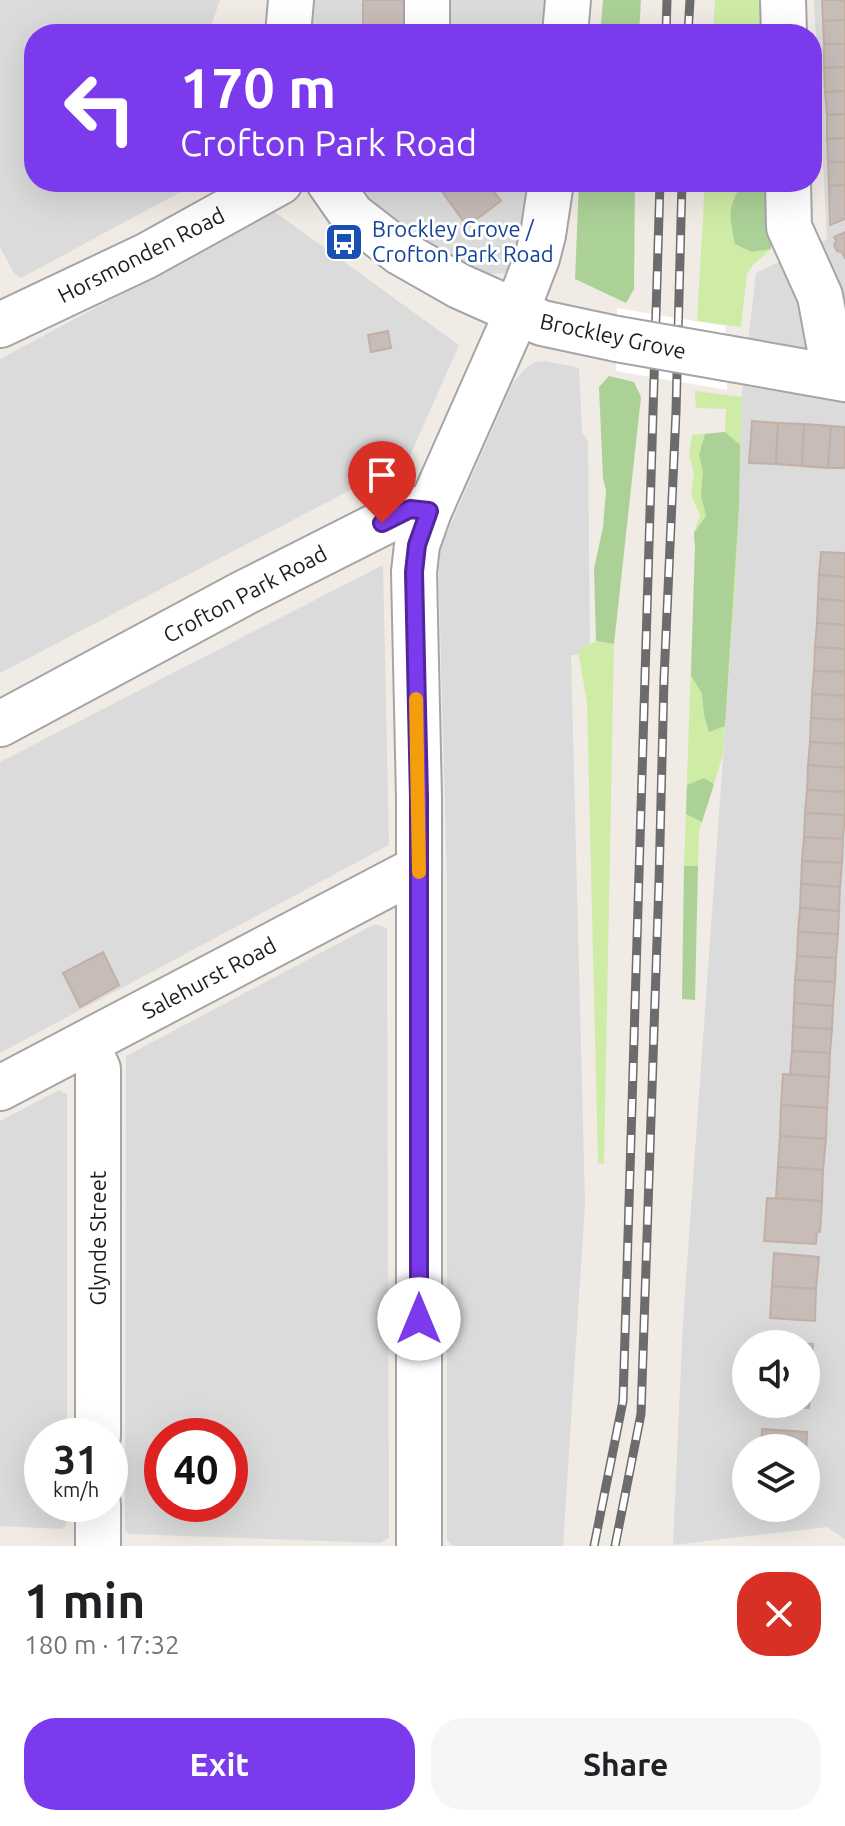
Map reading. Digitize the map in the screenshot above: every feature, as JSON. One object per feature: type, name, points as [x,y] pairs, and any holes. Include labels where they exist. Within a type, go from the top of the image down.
[{"type":"street","points":[[289,24],[291,0]]},
{"type":"street","points":[[427,0],[427,24]]},
{"type":"street","points":[[566,24],[567,0]]},
{"type":"street","points":[[783,0],[784,24]]},
{"type":"street","name":"Horsmonden Road","points":[[1,322],[146,256],[262,192]]},
{"type":"street","name":"Brockley Grove","points":[[336,192],[352,215],[401,253],[459,286],[542,323],[840,378]]},
{"type":"street","points":[[419,1546],[419,868],[414,572],[417,545],[429,511],[537,258],[550,192]]},
{"type":"street","points":[[788,192],[789,227],[820,296],[840,378]]},
{"type":"street","name":"Crofton Park Road","points":[[0,724],[242,594],[410,509],[429,511]]},
{"type":"street","name":"Salehurst Road","points":[[0,1088],[419,868]]},
{"type":"street","name":"Glynde Street","points":[[86,1043],[98,1069],[98,1418]]},
{"type":"street","points":[[98,1522],[98,1546]]},
{"type":"shaded area","points":[[0,0],[220,0],[212,24],[24,24],[24,192],[180,192],[21,278],[15,275],[0,247]]},
{"type":"shaded area","points":[[314,0],[554,0],[552,24],[313,24]]},
{"type":"shaded area","points":[[814,0],[845,0],[845,1539],[827,1527],[673,1545],[683,1321],[737,560],[738,428],[756,273],[827,239],[822,147],[822,24],[815,24]]},
{"type":"shaded area","points":[[364,192],[533,192],[517,265],[504,273],[489,274],[453,259],[409,233],[375,206]]},
{"type":"shaded area","points":[[275,212],[459,345],[408,460],[0,673],[0,359]]},
{"type":"shaded area","points":[[546,361],[579,368],[582,432],[588,441],[590,654],[571,655],[585,1203],[563,1546],[456,1546],[447,1540],[447,881],[438,553],[513,383],[527,367]]},
{"type":"shaded area","points":[[383,565],[389,845],[0,1053],[0,762]]},
{"type":"shaded area","points":[[375,924],[387,928],[389,1538],[380,1543],[129,1534],[125,1530],[125,1522],[128,1522],[128,1418],[125,1418],[126,1056]]},
{"type":"shaded area","points":[[59,1090],[67,1094],[67,1418],[24,1418],[24,1522],[66,1522],[62,1529],[0,1526],[0,1121]]},
{"type":"green space","points":[[603,0],[641,0],[640,24],[601,24]]},
{"type":"green space","points":[[715,0],[767,0],[767,24],[714,24]]},
{"type":"green space","points":[[579,192],[635,192],[634,289],[626,303],[575,279]]},
{"type":"green space","points":[[704,192],[770,192],[771,249],[747,274],[741,327],[697,321]]},
{"type":"green space","points":[[738,192],[770,192],[771,249],[752,252],[735,244],[731,225]]},
{"type":"green space","points":[[609,376],[634,382],[641,397],[614,644],[596,641],[594,569],[603,527],[606,491],[599,387]]},
{"type":"green space","points":[[695,391],[742,397],[737,560],[723,755],[699,831],[698,866],[684,866],[694,533],[700,515],[691,495],[694,474],[689,454],[692,435],[725,432],[726,409],[696,408]]},
{"type":"green space","points":[[725,432],[740,445],[739,506],[725,726],[709,732],[702,694],[691,675],[694,533],[706,516],[701,495],[703,471],[699,455],[705,434]]},
{"type":"green space","points":[[596,641],[614,644],[604,1164],[598,1163],[587,703],[578,650]]},
{"type":"green space","points":[[704,778],[714,784],[702,822],[686,814],[687,785]]},
{"type":"green space","points":[[684,866],[698,866],[695,1000],[682,999]]},
{"type":"pier","points":[[617,308],[725,326],[727,390],[616,371]]},
{"type":"building","points":[[363,0],[405,0],[405,24],[363,24]]},
{"type":"building","points":[[822,0],[845,0],[845,20],[823,21]]},
{"type":"building","points":[[845,20],[845,44],[824,44],[823,21]]},
{"type":"building","points":[[824,44],[845,44],[845,67],[824,68]]},
{"type":"building","points":[[845,67],[845,91],[825,92],[824,68]]},
{"type":"building","points":[[845,91],[845,114],[827,115],[825,92]]},
{"type":"building","points":[[845,114],[845,138],[827,139],[827,115]]},
{"type":"building","points":[[845,138],[845,162],[828,162],[827,139]]},
{"type":"building","points":[[828,162],[845,162],[845,185],[829,186]]},
{"type":"building","points":[[845,185],[845,219],[830,225],[829,186]]},
{"type":"building","points":[[442,192],[494,192],[501,201],[467,226]]},
{"type":"building","points":[[845,232],[845,259],[834,245],[834,237]]},
{"type":"building","points":[[388,331],[391,348],[371,352],[368,335]]},
{"type":"building","points":[[752,421],[778,423],[776,464],[749,463]]},
{"type":"building","points":[[778,423],[804,424],[802,466],[776,464]]},
{"type":"building","points":[[804,424],[831,426],[828,468],[802,466]]},
{"type":"building","points":[[831,426],[845,427],[845,468],[828,468]]},
{"type":"building","points":[[821,552],[845,553],[845,577],[819,575]]},
{"type":"building","points":[[819,575],[845,577],[845,601],[818,599]]},
{"type":"building","points":[[818,599],[845,601],[845,625],[817,623]]},
{"type":"building","points":[[817,623],[845,625],[845,649],[815,647]]},
{"type":"building","points":[[815,647],[845,649],[845,672],[814,671]]},
{"type":"building","points":[[814,671],[845,672],[845,696],[812,694]]},
{"type":"building","points":[[812,694],[845,696],[845,720],[811,718]]},
{"type":"building","points":[[811,718],[845,720],[845,744],[810,742]]},
{"type":"building","points":[[810,742],[845,744],[845,768],[808,765]]},
{"type":"building","points":[[808,765],[845,768],[845,792],[807,790]]},
{"type":"building","points":[[807,790],[845,792],[845,815],[805,813]]},
{"type":"building","points":[[805,813],[845,815],[843,839],[804,837]]},
{"type":"building","points":[[804,837],[843,839],[842,863],[802,861]]},
{"type":"building","points":[[802,861],[842,863],[840,887],[801,884]]},
{"type":"building","points":[[801,884],[840,887],[839,911],[800,908]]},
{"type":"building","points":[[800,908],[839,911],[838,934],[798,932]]},
{"type":"building","points":[[798,932],[838,934],[836,958],[797,956]]},
{"type":"building","points":[[103,952],[119,985],[80,1007],[63,973]]},
{"type":"building","points":[[797,956],[836,958],[835,982],[795,980]]},
{"type":"building","points":[[795,980],[835,982],[833,1006],[794,1003]]},
{"type":"building","points":[[794,1003],[833,1006],[832,1029],[793,1027]]},
{"type":"building","points":[[793,1027],[832,1029],[830,1053],[792,1051]]},
{"type":"building","points":[[792,1051],[830,1053],[829,1077],[790,1075]]},
{"type":"building","points":[[783,1074],[829,1077],[827,1108],[781,1105]]},
{"type":"building","points":[[781,1105],[827,1108],[826,1139],[780,1136]]},
{"type":"building","points":[[780,1136],[826,1139],[823,1170],[778,1167]]},
{"type":"building","points":[[778,1167],[823,1170],[822,1201],[776,1198]]},
{"type":"building","points":[[767,1198],[822,1201],[816,1244],[764,1241]]},
{"type":"building","points":[[774,1253],[819,1257],[816,1289],[772,1286]]},
{"type":"building","points":[[772,1286],[816,1289],[815,1321],[770,1318]]},
{"type":"building","points":[[762,1429],[807,1432],[807,1434],[762,1434]]},
{"type":"railway","points":[[666,24],[667,0]]},
{"type":"railway","points":[[689,24],[690,0]]},
{"type":"railway","points":[[594,1546],[623,1401],[660,192]]},
{"type":"railway","points":[[615,1546],[641,1414],[682,192]]},
{"type":"slow traffic","points":[[416,699],[419,872]]},
{"type":"place","name":"Brockley Grove / Crofton Park Road","points":[[344,242]]},
{"type":"route","points":[[382,523],[410,509],[429,511],[417,545],[414,572],[419,798],[419,1319]]}]
